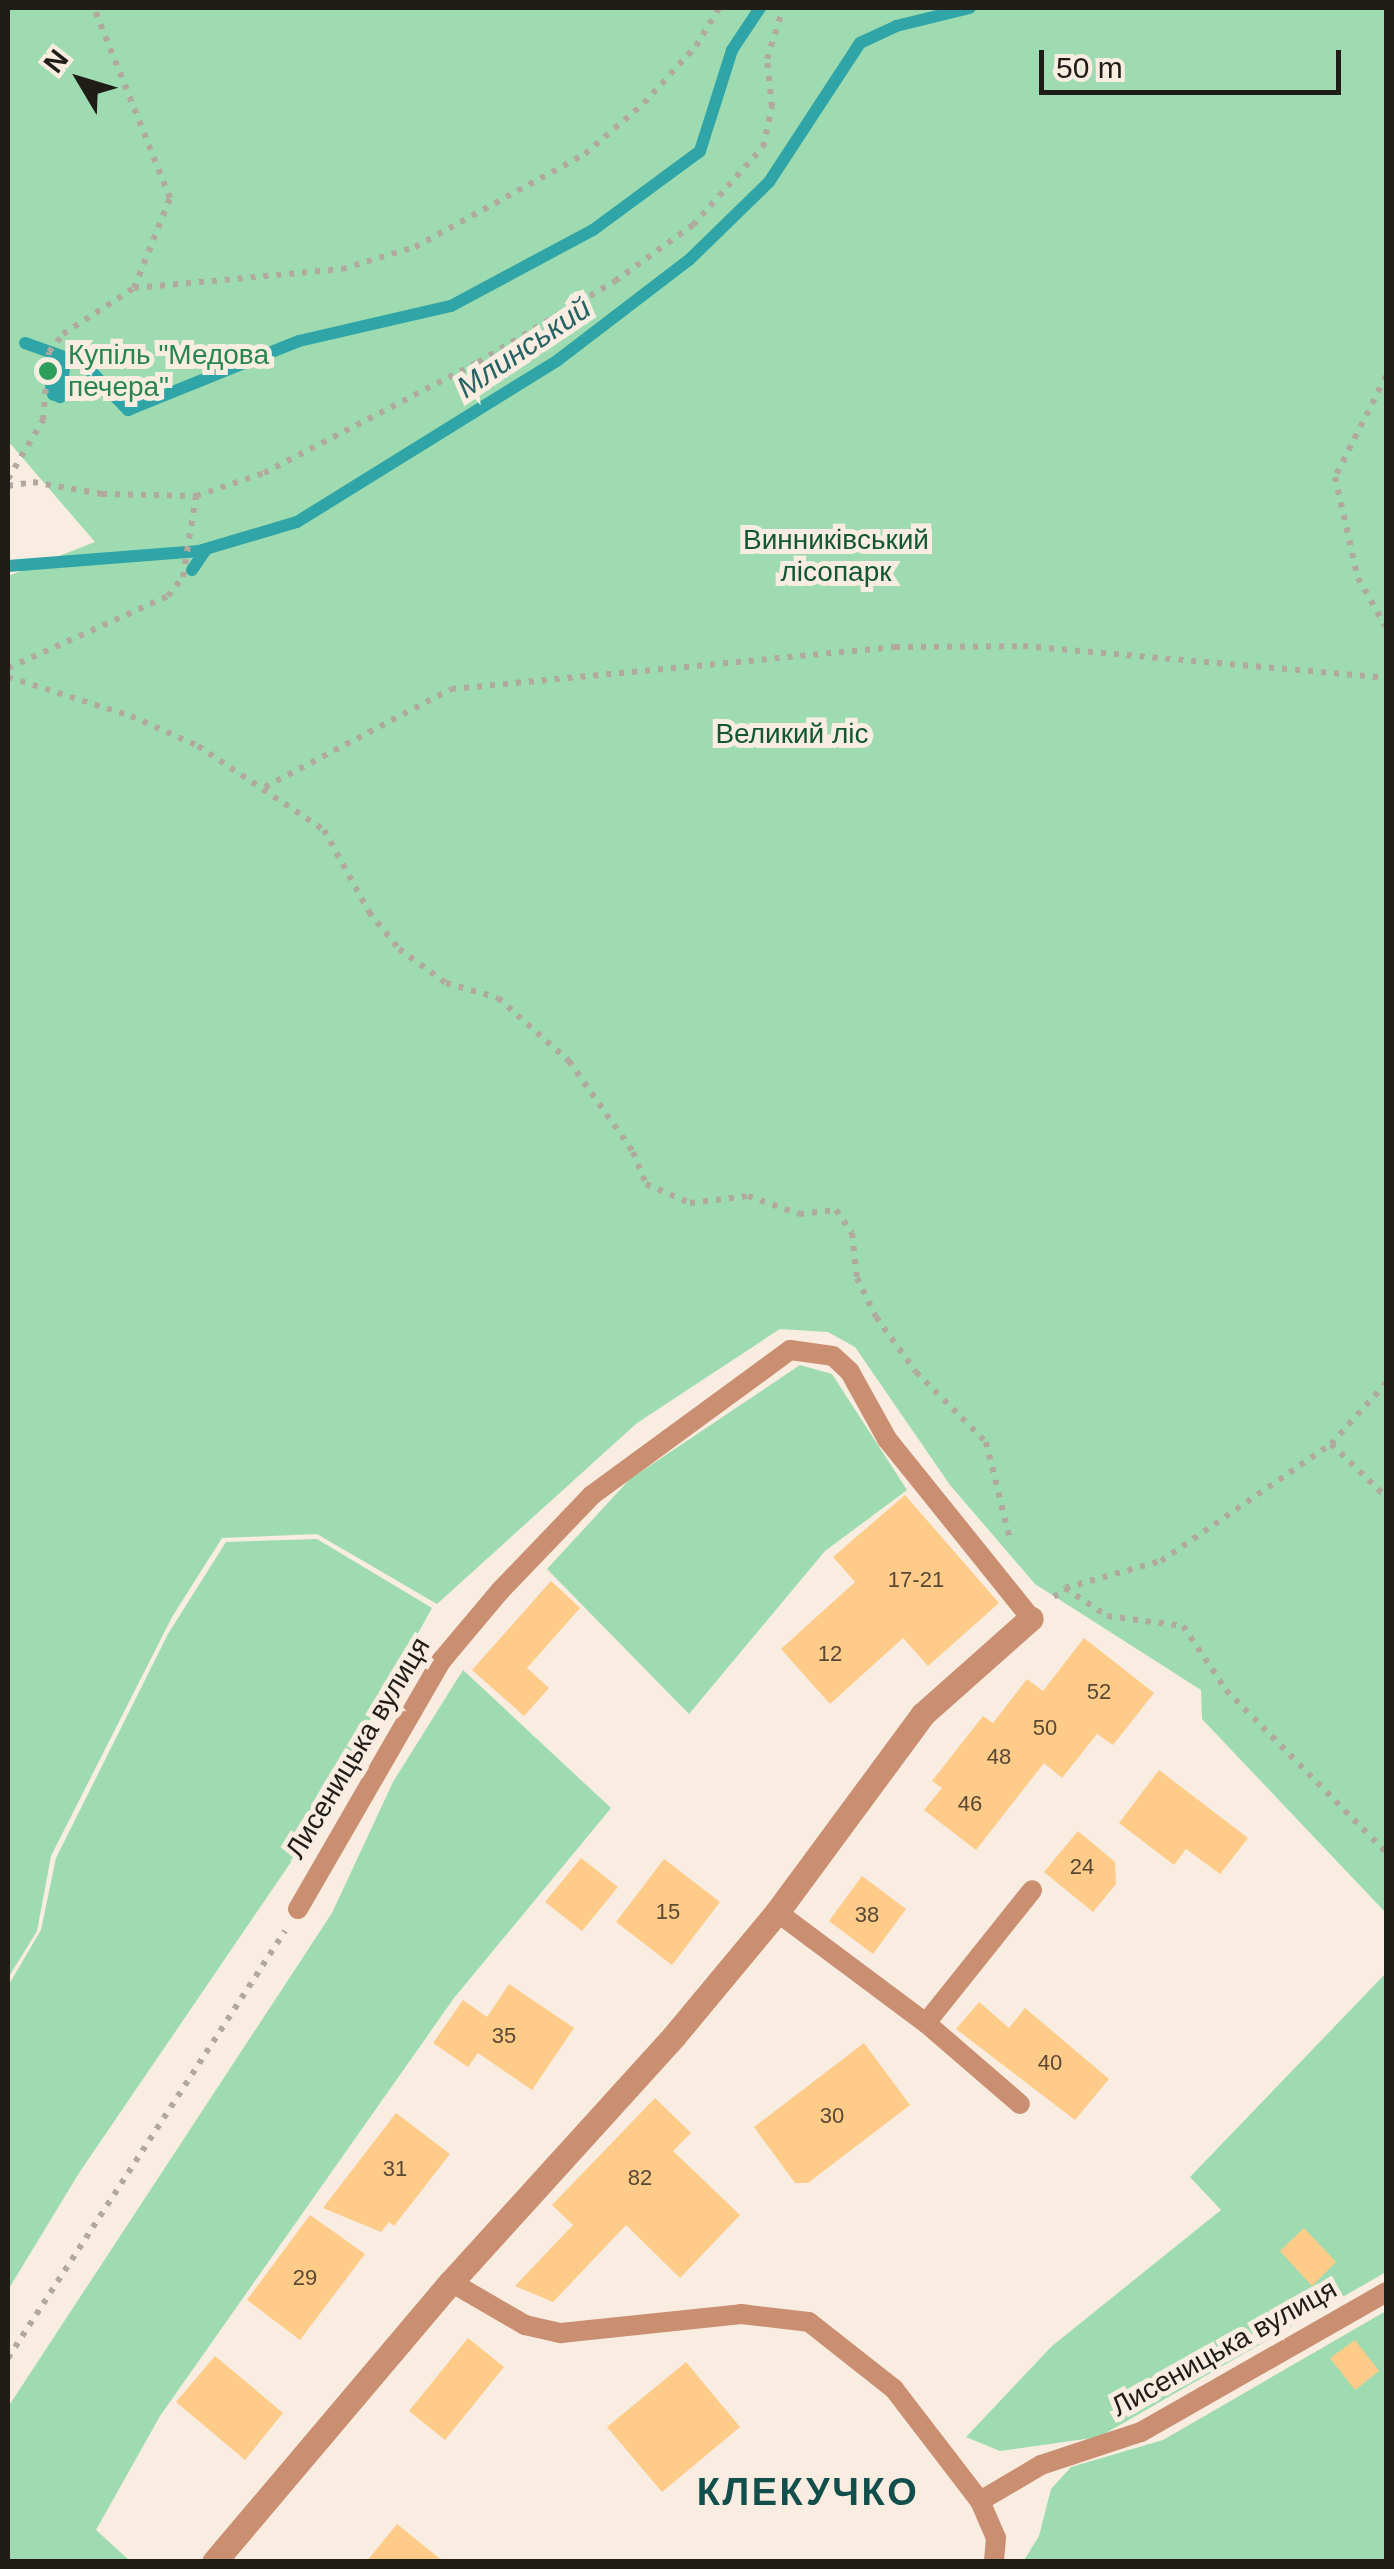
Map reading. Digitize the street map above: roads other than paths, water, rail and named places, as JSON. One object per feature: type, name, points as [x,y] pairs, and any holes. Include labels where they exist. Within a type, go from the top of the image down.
[{"type":"street","points":[[214,2562],[451,2282],[778,1912],[923,1714],[1031,1618]]},
{"type":"lane","name":"Лисеницька вулиця","points":[[298,1909],[442,1660],[500,1591],[592,1495],[790,1350],[833,1356],[850,1372],[887,1440],[1031,1618]]},
{"type":"lane","points":[[926,2023],[1032,1890]]},
{"type":"lane","points":[[778,1912],[926,2023],[1020,2104]]},
{"type":"lane","points":[[451,2282],[525,2325],[561,2333],[742,2314],[809,2322],[894,2390],[980,2501],[996,2538],[994,2562]]},
{"type":"lane","name":"Лисеницька вулиця","points":[[980,2501],[1041,2465],[1141,2432],[1386,2292]]},
{"type":"waterway","name":"Млинський","points":[[25,343],[84,364],[128,410],[299,341],[451,306],[593,230],[700,151],[732,50],[760,8]]},
{"type":"waterway","name":"Млинський","points":[[8,566],[199,551],[297,522],[558,360],[689,260],[769,182],[860,43],[896,26],[970,8]]},
{"type":"waterway","points":[[48,371],[53,394],[60,397],[65,361],[76,359]]},
{"type":"waterway","points":[[192,570],[206,549]]},
{"type":"place","name":"Купіль \"Медова печера\"","points":[[48,371]]},
{"type":"district","name":"КЛЕКУЧКО","points":[[808,2493]]},
{"type":"park label","name":"Винниківський лісопарк","points":[[836,556]]},
{"type":"park label","name":"Великий ліс","points":[[792,734]]}]
